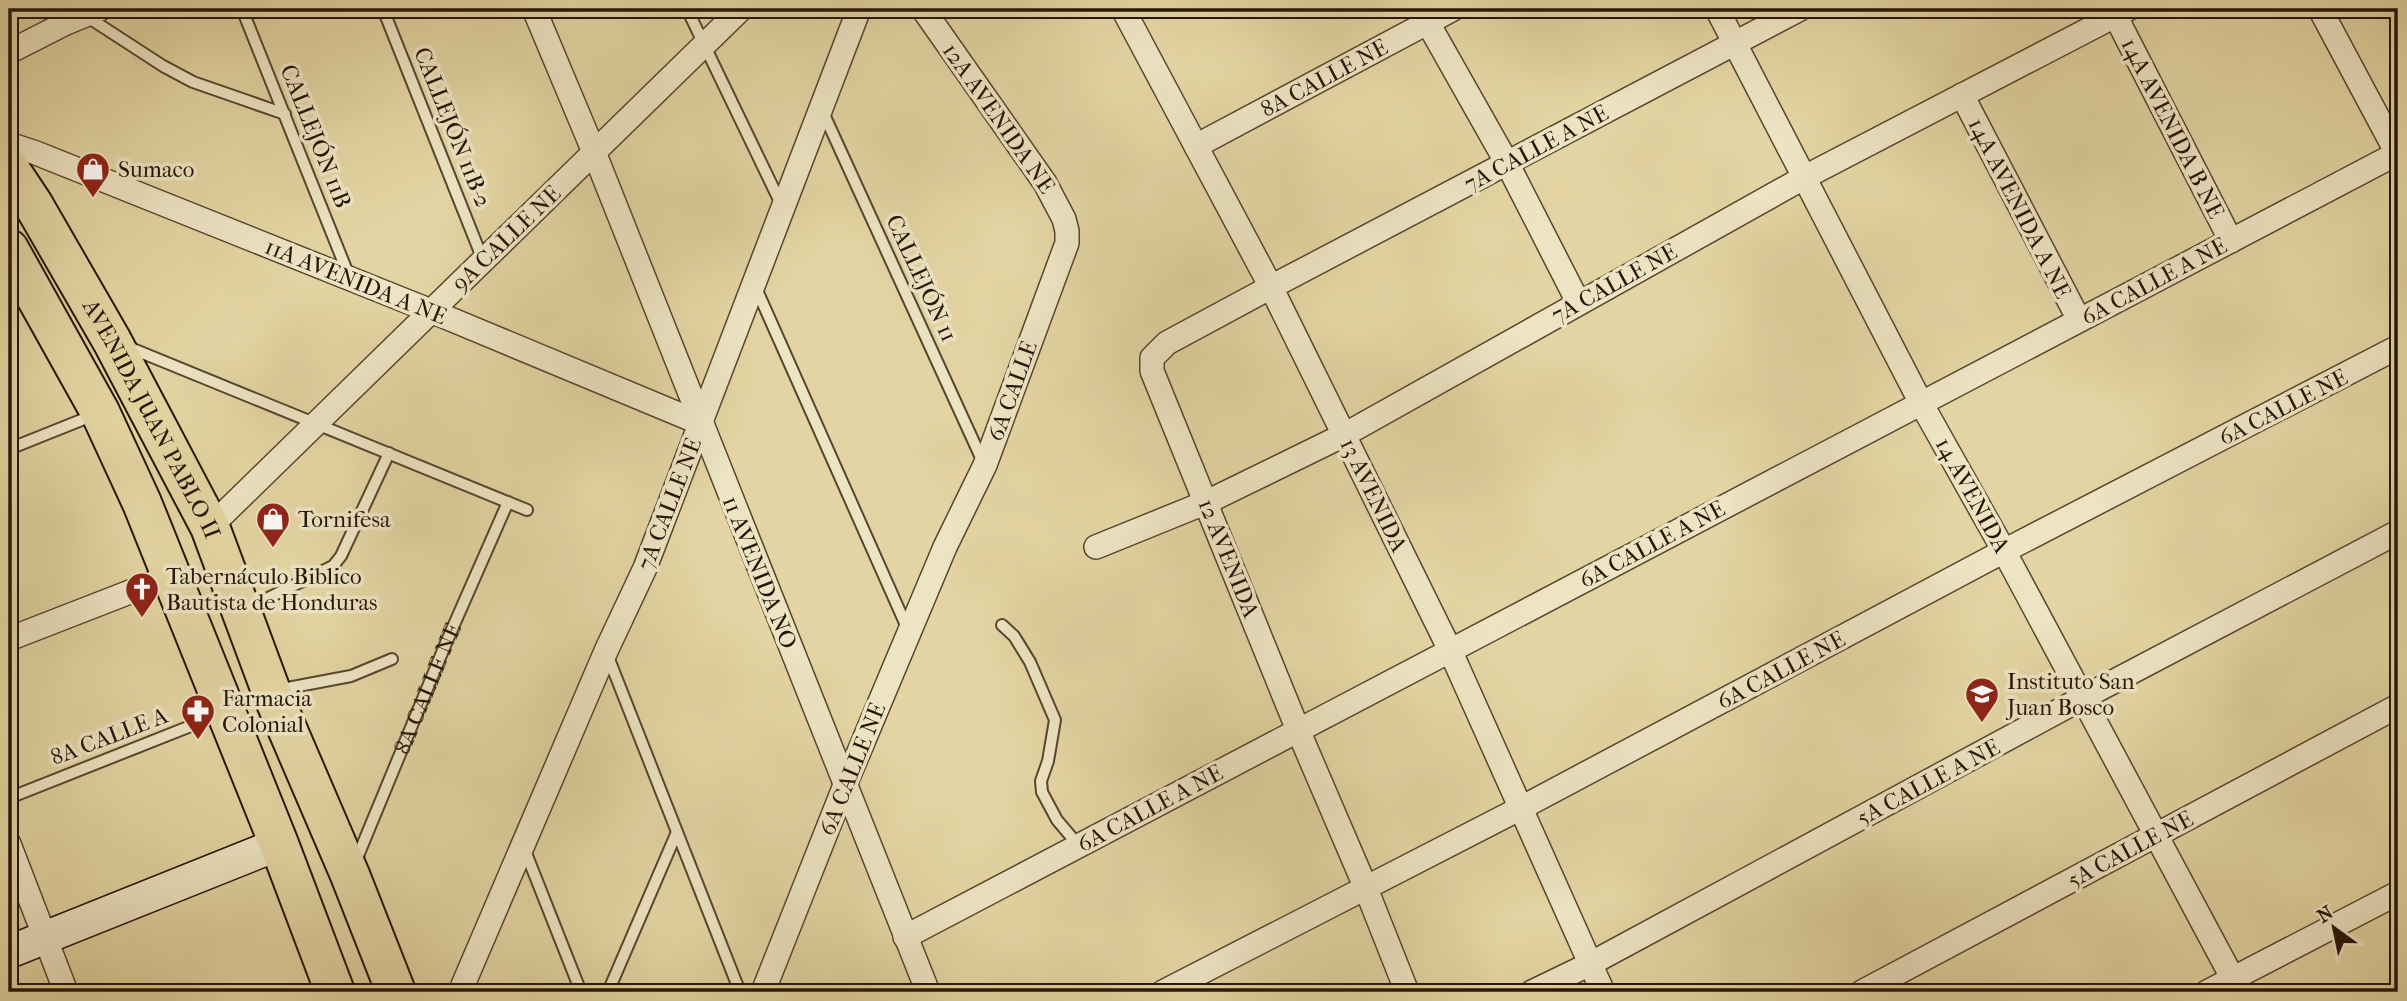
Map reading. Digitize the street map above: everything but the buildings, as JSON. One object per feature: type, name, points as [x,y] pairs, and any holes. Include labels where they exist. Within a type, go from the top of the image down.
[{"type":"highway","name":"AVENIDA JUAN PABLO II","points":[[9,168],[33,204],[112,341],[210,527],[271,691],[350,875],[396,992]]},
{"type":"highway","name":"AVENIDA JUAN PABLO II","points":[[14,269],[100,412],[142,503],[279,844],[335,992]]},
{"type":"street","name":"11 AVENIDA NO","points":[[534,9],[594,152],[928,992]]},
{"type":"street","name":"9A CALLE NE","points":[[210,527],[741,9]]},
{"type":"street","name":"7A CALLE NE","points":[[460,992],[606,651],[645,568],[859,9]]},
{"type":"street","name":"12A AVENIDA NE","points":[[923,9],[1045,183],[1067,231]]},
{"type":"street","name":"8A CALLE NE","points":[[1196,146],[1424,15],[1453,9]]},
{"type":"street","name":"14 AVENIDA","points":[[1717,9],[1921,403],[2004,551],[2232,979]]},
{"type":"street","name":"7A CALLE A NE","points":[[1271,287],[1800,9]]},
{"type":"street","points":[[2320,9],[2398,154]]},
{"type":"street","name":"13 AVENIDA","points":[[1126,10],[1271,287],[1450,650],[1602,992]]},
{"type":"street","name":"7A CALLE NE","points":[[1096,547],[1207,502],[1344,435],[1805,177],[2121,12]]},
{"type":"street","name":"14A AVENIDA B NE","points":[[2121,12],[2231,241]]},
{"type":"street","points":[[9,52],[78,14]]},
{"type":"street","points":[[1424,15],[1507,163],[1578,302]]},
{"type":"street","name":"14A AVENIDA A NE","points":[[1962,95],[2079,320]]},
{"type":"street","name":"11A AVENIDA A NE","points":[[9,144],[350,278],[700,423]]},
{"type":"street","name":"6A CALLE A NE","points":[[905,937],[2398,154]]},
{"type":"street","name":"6A CALLE","points":[[945,547],[985,466],[1067,243],[1067,231]]},
{"type":"street","name":"12 AVENIDA","points":[[1271,287],[1167,343],[1152,358],[1152,371],[1298,730],[1365,886],[1406,992]]},
{"type":"street","name":"6A CALLE NE","points":[[1163,992],[1521,808],[2004,551],[2398,347]]},
{"type":"street","name":"5A CALLE A NE","points":[[1532,992],[1590,964],[2083,698],[2398,532]]},
{"type":"street","name":"6A CALLE NE","points":[[763,992],[845,785],[945,547]]},
{"type":"street","points":[[9,639],[171,576]]},
{"type":"street","name":"5A CALLE NE","points":[[1862,992],[2398,706]]},
{"type":"street","points":[[9,844],[66,992]]},
{"type":"street","points":[[9,952],[279,844]]},
{"type":"street","points":[[2207,992],[2398,893]]},
{"type":"lane","name":"CALLEJÓN 11B","points":[[242,9],[350,278]]},
{"type":"lane","name":"CALLEJÓN 11B-2","points":[[383,9],[484,260]]},
{"type":"lane","points":[[687,9],[783,209]]},
{"type":"lane","points":[[78,14],[193,82],[285,114]]},
{"type":"lane","name":"CALLEJÓN 11","points":[[821,108],[985,466]]},
{"type":"lane","points":[[753,282],[909,632]]},
{"type":"lane","points":[[112,341],[527,510]]},
{"type":"lane","points":[[9,449],[100,412]]},
{"type":"lane","points":[[242,610],[333,566],[341,556],[389,453]]},
{"type":"lane","name":"8A CALLE NE","points":[[350,875],[508,502]]},
{"type":"lane","points":[[1002,625],[1014,636],[1030,662],[1055,720],[1048,761],[1041,782],[1042,792],[1057,820],[1079,846]]},
{"type":"lane","points":[[606,651],[740,992]]},
{"type":"lane","points":[[271,691],[351,676],[392,659]]},
{"type":"lane","name":"8A CALLE A","points":[[9,798],[225,713]]},
{"type":"lane","points":[[608,992],[677,832]]},
{"type":"lane","points":[[522,845],[581,992]]},
{"type":"place","name":"Sumaco","points":[[93,199]]},
{"type":"place","name":"Tornifesa","points":[[273,549]]},
{"type":"place","name":"Tabernáculo Biblico Bautista de Honduras","points":[[142,619]]},
{"type":"place","name":"Instituto San Juan Bosco","points":[[1982,724]]},
{"type":"place","name":"Farmacia Colonial","points":[[198,741]]}]
